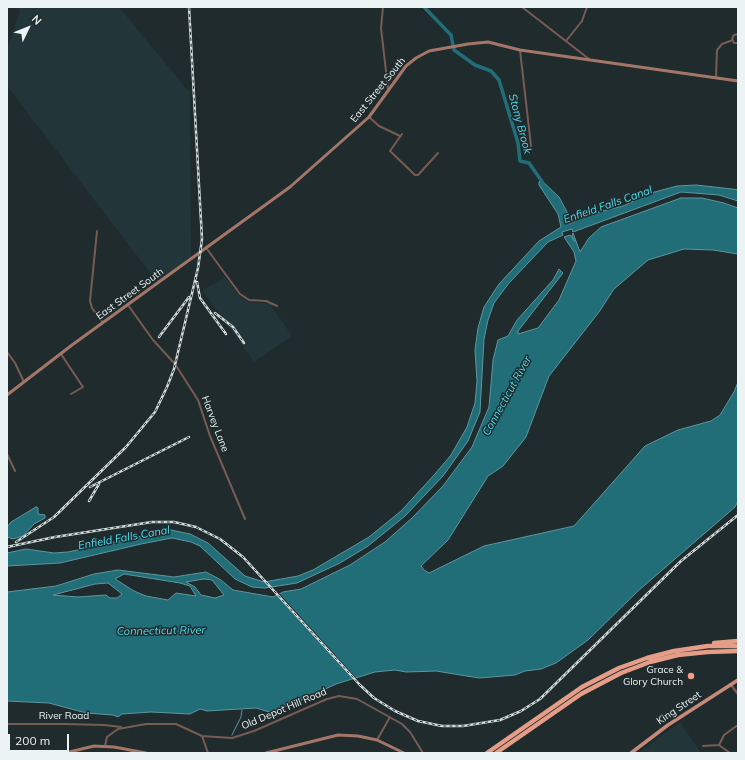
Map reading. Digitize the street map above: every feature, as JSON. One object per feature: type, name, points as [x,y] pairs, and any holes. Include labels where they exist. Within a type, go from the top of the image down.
[{"type":"highway","points":[[701,647],[709,644],[738,641]]},
{"type":"highway","points":[[487,753],[568,696],[606,674],[654,655],[701,647],[738,646]]},
{"type":"highway","points":[[496,753],[581,694],[621,673],[650,662],[678,655],[738,651]]},
{"type":"main road","name":"East Street South","points":[[7,395],[72,345],[207,249],[290,187],[368,117],[411,62],[422,54],[438,49],[488,42],[520,50],[738,81]]},
{"type":"main road","name":"King Street","points":[[631,753],[668,724],[738,680]]},
{"type":"main road","points":[[266,753],[338,735],[358,736],[377,740],[404,753]]},
{"type":"main road","points":[[65,753],[86,747],[105,746],[146,753]]},
{"type":"street","points":[[383,7],[381,28],[388,90]]},
{"type":"street","points":[[522,7],[591,60]]},
{"type":"street","points":[[566,41],[582,21],[587,7]]},
{"type":"street","points":[[733,40],[734,35],[738,34]]},
{"type":"street","points":[[733,40],[738,44]]},
{"type":"street","points":[[716,77],[716,51],[722,44],[733,40]]},
{"type":"street","points":[[520,50],[531,146]]},
{"type":"street","points":[[368,117],[379,126],[401,135],[390,151],[416,175],[438,154]]},
{"type":"street","points":[[97,231],[90,301],[92,308],[103,323]]},
{"type":"street","points":[[207,249],[240,294],[249,300],[266,301],[277,306]]},
{"type":"street","name":"Harvey Lane","points":[[128,305],[152,338],[174,362],[198,400],[210,436],[245,518]]},
{"type":"street","points":[[8,354],[16,364],[19,374],[24,382]]},
{"type":"street","points":[[61,354],[83,387],[71,394]]},
{"type":"street","points":[[7,454],[15,471]]},
{"type":"street","points":[[731,684],[738,694]]},
{"type":"street","name":"Old Depot Hill Road","points":[[121,727],[168,723],[184,727],[202,736],[222,739],[243,735],[309,706],[339,696],[357,699],[390,717],[410,732],[423,753]]},
{"type":"street","points":[[377,740],[390,717]]},
{"type":"street","name":"River Road","points":[[7,724],[104,725],[121,727]]},
{"type":"street","points":[[719,745],[722,737],[738,725]]},
{"type":"street","points":[[105,746],[109,735],[121,727]]},
{"type":"street","points":[[202,736],[208,753]]},
{"type":"street","points":[[703,746],[719,745],[730,753]]},
{"type":"shaded area","points":[[17,7],[119,7],[190,93],[191,256],[158,283],[7,86],[7,50],[20,10]]},
{"type":"shaded area","points":[[225,277],[241,298],[249,302],[270,304],[292,336],[254,362],[202,290]]},
{"type":"shaded area","points":[[680,722],[701,753],[638,753]]},
{"type":"water","points":[[541,180],[559,197],[567,212],[569,224],[590,214],[623,206],[651,193],[677,186],[696,185],[738,190],[738,201],[719,195],[681,192],[573,232],[572,229],[562,232],[563,235],[548,242],[509,283],[494,303],[488,320],[484,339],[480,412],[468,441],[443,476],[405,516],[368,546],[340,563],[297,583],[265,588],[252,587],[235,579],[200,546],[191,542],[172,538],[60,563],[7,566],[7,553],[26,549],[54,553],[68,552],[171,530],[190,534],[208,543],[245,576],[264,582],[298,576],[313,570],[369,537],[401,511],[435,474],[451,455],[467,427],[475,403],[477,381],[475,350],[478,328],[484,307],[499,284],[539,241],[561,227],[558,214],[539,185]]},
{"type":"water","name":"Connecticut River","points":[[681,198],[702,198],[738,208],[738,254],[713,250],[684,249],[648,260],[614,289],[599,312],[549,376],[526,437],[503,466],[488,476],[448,540],[421,566],[429,573],[484,546],[574,526],[645,446],[678,430],[711,421],[720,415],[734,392],[738,382],[738,501],[735,507],[638,591],[588,640],[556,663],[541,669],[525,671],[515,675],[479,678],[436,671],[406,672],[395,670],[375,672],[336,684],[291,705],[269,712],[256,708],[207,711],[200,709],[190,714],[151,712],[122,714],[118,717],[113,715],[86,713],[49,703],[7,701],[7,592],[56,586],[94,574],[118,570],[174,577],[206,572],[221,580],[233,590],[273,597],[283,592],[301,589],[350,565],[385,542],[412,518],[443,486],[472,447],[489,407],[493,360],[498,340],[508,336],[517,320],[553,280],[559,269],[563,273],[518,331],[518,334],[538,328],[559,300],[576,261],[574,252],[564,237],[570,235],[575,242],[572,236],[573,233],[580,252],[589,238],[601,227]],"holes":[[[124,574],[190,586],[196,596],[176,593],[168,600],[146,596],[134,591],[115,579]],[[204,579],[212,580],[224,595],[215,598],[201,595],[195,587],[186,582]],[[108,583],[122,594],[117,598],[110,598],[106,595],[78,597],[53,595],[95,584]]]},
{"type":"water","points":[[36,507],[38,508],[38,514],[45,515],[45,518],[34,524],[23,536],[13,539],[7,537],[7,527],[11,522]]},
{"type":"pier","points":[[278,592],[357,679],[355,680],[275,593]]},
{"type":"waterway","name":"Stony Brook","points":[[424,7],[451,35],[454,50],[475,65],[491,71],[499,80],[518,143],[520,161],[529,163],[543,183]]},
{"type":"waterway","points":[[232,735],[241,717],[242,710]]},
{"type":"railway","points":[[16,542],[54,517],[126,447],[155,412],[174,369],[198,268],[202,239],[189,7]]},
{"type":"railway","points":[[197,282],[200,298],[226,334]]},
{"type":"railway","points":[[159,337],[189,297]]},
{"type":"railway","points":[[215,313],[233,327],[244,343]]},
{"type":"railway","points":[[90,487],[189,437]]},
{"type":"railway","points":[[89,501],[99,484]]},
{"type":"railway","points":[[7,547],[55,537],[152,522],[174,522],[196,527],[220,539],[243,557],[360,685],[374,698],[395,711],[418,721],[442,726],[463,726],[500,720],[521,711],[540,699],[681,561],[738,515]]},
{"type":"place","name":"Grace & Glory Church","points":[[691,676]]},
{"type":"water label","name":"Enfield Falls Canal","points":[[608,205]]},
{"type":"water label","name":"Enfield Falls Canal","points":[[124,538]]}]
